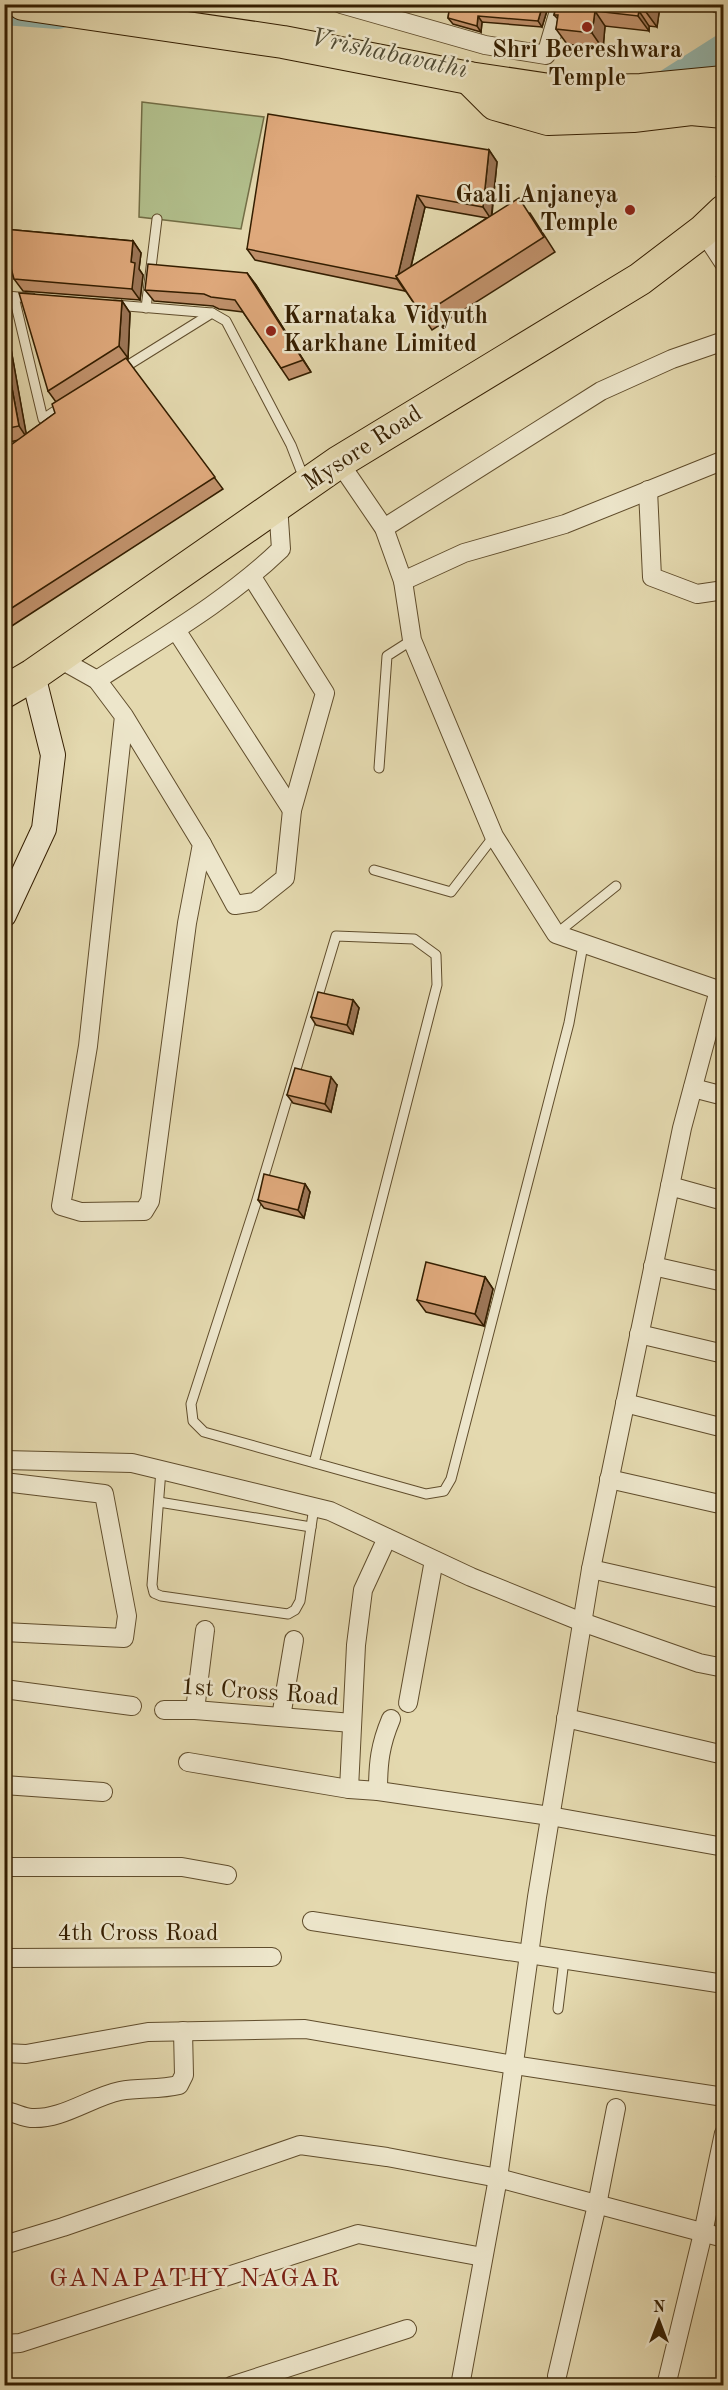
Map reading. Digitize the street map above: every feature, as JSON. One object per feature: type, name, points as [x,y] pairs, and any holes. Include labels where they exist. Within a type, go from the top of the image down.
[{"type":"highway","points":[[23,4],[283,42],[469,78],[563,92],[641,90],[723,82]]},
{"type":"highway","points":[[469,78],[495,104],[548,119],[633,116],[691,110],[723,112]]},
{"type":"highway","name":"Mysore Road","points":[[4,692],[339,462],[640,279],[713,221]]},
{"type":"street","points":[[341,4],[485,45],[546,55],[561,4]]},
{"type":"street","points":[[718,4],[723,5]]},
{"type":"street","points":[[713,221],[723,263]]},
{"type":"street","points":[[384,528],[601,391],[672,359],[723,341]]},
{"type":"street","points":[[403,581],[464,553],[565,524],[723,460]]},
{"type":"street","points":[[339,462],[384,528],[403,581],[412,640],[494,836],[556,934],[721,991],[693,1088],[670,1186],[591,1569],[550,1816],[498,2178],[460,2385]]},
{"type":"street","points":[[648,490],[652,577],[698,594],[723,590]]},
{"type":"street","points":[[97,680],[176,630],[252,577],[281,549],[278,505]]},
{"type":"street","points":[[4,915],[44,829],[53,755],[44,666],[97,680],[124,716],[202,844],[235,905],[255,902],[285,878],[292,810],[325,693],[252,577]]},
{"type":"street","points":[[176,630],[292,810]]},
{"type":"street","points":[[124,716],[88,1046],[61,1206],[81,1212],[144,1211],[150,1201],[187,923],[202,844]]},
{"type":"street","points":[[693,1088],[723,1096]]},
{"type":"street","points":[[670,1186],[723,1201]]},
{"type":"street","points":[[653,1266],[723,1282]]},
{"type":"street","points":[[639,1334],[723,1354]]},
{"type":"street","points":[[625,1403],[723,1428]]},
{"type":"street","points":[[4,1460],[132,1463],[330,1511],[434,1560],[582,1622],[699,1663],[723,1668]]},
{"type":"street","points":[[609,1479],[723,1506]]},
{"type":"street","points":[[4,1482],[104,1494],[127,1616],[124,1638],[4,1632]]},
{"type":"street","points":[[349,1789],[356,1645],[363,1590],[387,1538]]},
{"type":"street","points":[[408,1703],[434,1560]]},
{"type":"street","points":[[591,1569],[723,1599]]},
{"type":"street","points":[[195,1710],[205,1630]]},
{"type":"street","points":[[281,1717],[294,1640]]},
{"type":"street","points":[[4,1689],[132,1706]]},
{"type":"street","name":"1st Cross Road","points":[[164,1710],[195,1710],[352,1723]]},
{"type":"street","points":[[566,1718],[723,1755]]},
{"type":"street","points":[[378,1791],[381,1742],[391,1719]]},
{"type":"street","points":[[188,1762],[349,1789],[378,1791],[550,1816],[723,1846]]},
{"type":"street","points":[[4,1785],[103,1792]]},
{"type":"street","points":[[4,1867],[182,1867],[227,1875]]},
{"type":"street","points":[[312,1921],[723,1984]]},
{"type":"street","name":"4th Cross Road","points":[[4,1958],[272,1957]]},
{"type":"street","points":[[4,2053],[26,2054],[148,2032],[305,2029],[514,2065],[723,2097]]},
{"type":"street","points":[[4,2111],[31,2118],[51,2115],[122,2091],[162,2089],[179,2085],[184,2075],[183,2031]]},
{"type":"street","points":[[556,2376],[597,2205],[616,2108]]},
{"type":"street","points":[[666,2385],[703,2233],[723,2133]]},
{"type":"street","points":[[4,2245],[63,2227],[300,2145],[387,2157],[498,2178],[723,2238]]},
{"type":"street","points":[[4,2344],[20,2343],[358,2234],[483,2257]]},
{"type":"street","points":[[231,2385],[407,2329]]},
{"type":"lane","points":[[146,308],[157,219]]},
{"type":"lane","points":[[47,300],[9,297],[43,419],[73,400]]},
{"type":"lane","points":[[102,304],[212,313],[226,321],[291,445],[306,485]]},
{"type":"lane","points":[[112,375],[212,313]]},
{"type":"lane","points":[[379,768],[387,656],[412,640]]},
{"type":"lane","points":[[374,870],[451,892],[494,836]]},
{"type":"lane","points":[[556,934],[616,886]]},
{"type":"lane","points":[[314,1462],[437,985],[436,955],[414,939],[336,936],[256,1203],[191,1404],[193,1421],[204,1432],[426,1494],[444,1491],[452,1479],[569,1023],[583,945]]},
{"type":"lane","points":[[161,1470],[152,1585],[154,1593],[161,1596],[288,1614],[296,1610],[300,1602],[314,1507]]},
{"type":"lane","points":[[159,1502],[311,1527]]},
{"type":"lane","points":[[558,2009],[564,1960]]},
{"type":"path","points":[[717,178],[723,169]]},
{"type":"green space","points":[[142,102],[264,117],[241,229],[139,217]]},
{"type":"building","points":[[447,4],[543,4],[538,21],[478,16],[477,26],[448,18],[450,5]]},
{"type":"building","points":[[557,4],[647,4],[646,12],[639,11],[638,16],[595,11],[592,33],[556,29],[558,15],[554,15]]},
{"type":"building","points":[[268,114],[489,150],[483,207],[417,195],[397,279],[247,249]]},
{"type":"building","points":[[519,198],[544,237],[422,315],[396,276]]},
{"type":"building","points":[[4,229],[133,241],[131,262],[135,263],[132,289],[14,279],[6,250],[4,250]]},
{"type":"building","name":"Karnataka Vidyuth Karkhane Limited","points":[[148,264],[247,273],[303,360],[281,368],[235,300],[204,294],[145,290]]},
{"type":"building","points":[[19,293],[122,301],[119,346],[48,391]]},
{"type":"building","points":[[4,345],[19,426],[4,429]]},
{"type":"building","points":[[126,358],[215,477],[4,613],[4,450],[55,413],[52,404]]},
{"type":"building","points":[[318,992],[353,1000],[347,1025],[311,1017]]},
{"type":"building","points":[[295,1068],[331,1077],[325,1104],[287,1095]]},
{"type":"building","points":[[264,1174],[305,1184],[298,1210],[258,1200]]},
{"type":"building","points":[[426,1262],[485,1277],[475,1314],[417,1300]]},
{"type":"waterway","name":"Vrishabavathi","points":[[4,7],[58,11]]},
{"type":"waterway","name":"Vrishabavathi","points":[[658,94],[724,52]]},
{"type":"place","name":"Shri Beereshwara Temple","points":[[587,27]]},
{"type":"place","name":"Gaali Anjaneya Temple","points":[[630,210]]},
{"type":"place","name":"Karnataka Vidyuth Karkhane Limited","points":[[271,331]]},
{"type":"district","name":"GANAPATHY NAGAR","points":[[195,2279]]}]
